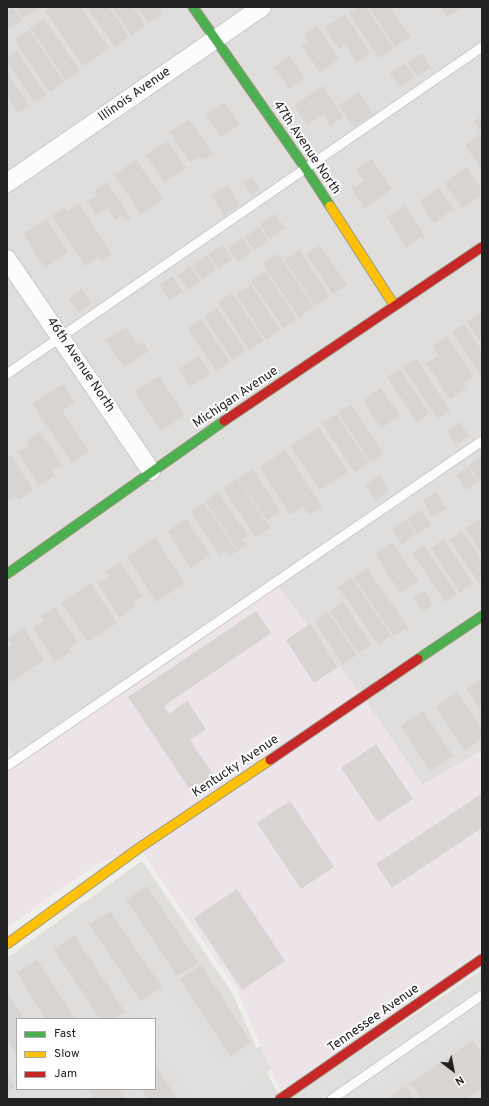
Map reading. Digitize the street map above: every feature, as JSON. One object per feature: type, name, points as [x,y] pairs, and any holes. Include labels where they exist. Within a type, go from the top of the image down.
[{"type":"street","name":"47th Avenue North","points":[[193,7],[306,169],[394,305]]},
{"type":"street","name":"Illinois Avenue","points":[[7,183],[262,7]]},
{"type":"street","name":"Michigan Avenue","points":[[7,574],[151,471],[394,305],[482,247]]},
{"type":"street","name":"46th Avenue North","points":[[7,259],[151,471]]},
{"type":"street","name":"Kentucky Avenue","points":[[7,944],[139,848],[482,616]]},
{"type":"street","name":"Tennessee Avenue","points":[[280,1099],[482,959]]},
{"type":"lane","points":[[7,374],[482,47]]},
{"type":"lane","points":[[7,766],[482,441]]},
{"type":"lane","points":[[332,1099],[482,995]]},
{"type":"shaded area","points":[[7,7],[482,7],[482,751],[422,785],[363,697],[16,759],[7,745]]},
{"type":"shaded area","points":[[275,582],[363,697],[422,785],[482,752],[482,968],[283,1097],[237,990],[139,848],[95,865],[7,927],[7,745],[16,759]]},
{"type":"shaded area","points":[[142,861],[233,994],[269,1077],[281,1099],[7,1099],[7,958]]},
{"type":"shaded area","points":[[482,970],[482,1099],[287,1099]]},
{"type":"shaded area","points":[[482,977],[482,1017],[362,1099],[307,1099]]},
{"type":"shaded area","points":[[164,989],[220,1064],[261,1046],[271,1069],[227,1099],[188,1099],[195,1095],[156,1044],[156,1018],[135,1018],[132,1013]]},
{"type":"shaded area","points":[[19,1090],[75,1090],[81,1099],[24,1099]]},
{"type":"building","points":[[13,7],[22,20],[7,30],[7,11]]},
{"type":"building","points":[[16,7],[36,7],[38,9],[23,18]]},
{"type":"building","points":[[50,7],[81,7],[109,48],[83,66],[45,11]]},
{"type":"building","points":[[87,7],[109,7],[129,37],[115,47]]},
{"type":"building","points":[[112,7],[133,7],[145,26],[131,35]]},
{"type":"building","points":[[138,7],[159,7],[163,14],[149,23]]},
{"type":"building","points":[[357,7],[366,7],[394,48],[379,58],[349,13]]},
{"type":"building","points":[[369,7],[390,7],[410,37],[395,47]]},
{"type":"building","points":[[440,7],[463,7],[447,17]]},
{"type":"building","points":[[345,14],[370,53],[357,62],[345,45],[339,49],[325,27]]},
{"type":"building","points":[[44,19],[80,71],[66,81],[30,28]]},
{"type":"building","points":[[317,26],[339,59],[320,72],[301,45],[308,41],[304,34]]},
{"type":"building","points":[[29,30],[64,82],[50,92],[14,40]]},
{"type":"building","points":[[17,51],[46,95],[34,102],[7,62],[7,58]]},
{"type":"building","points":[[422,53],[431,67],[417,77],[407,62]]},
{"type":"building","points":[[290,56],[305,78],[289,89],[274,67]]},
{"type":"building","points":[[405,63],[414,77],[400,87],[390,73]]},
{"type":"building","points":[[7,73],[29,106],[18,113],[7,97]]},
{"type":"building","points":[[323,86],[343,117],[330,126],[323,114],[307,125],[294,105]]},
{"type":"building","points":[[359,92],[373,114],[354,127],[339,105]]},
{"type":"building","points":[[224,102],[240,124],[221,137],[206,115]]},
{"type":"building","points":[[482,116],[482,134],[474,122]]},
{"type":"building","points":[[189,119],[213,154],[202,161],[199,156],[190,162],[170,132]]},
{"type":"building","points":[[480,135],[482,138],[482,170],[465,145]]},
{"type":"building","points":[[168,141],[186,168],[164,182],[146,155]]},
{"type":"building","points":[[372,159],[392,189],[365,208],[352,189],[364,181],[356,170]]},
{"type":"building","points":[[136,160],[163,199],[141,214],[114,175]]},
{"type":"building","points":[[466,167],[482,190],[482,195],[462,208],[444,183]]},
{"type":"building","points":[[252,177],[260,189],[252,195],[243,183]]},
{"type":"building","points":[[107,182],[131,218],[126,221],[122,215],[115,220],[107,208],[96,215],[87,202],[97,195],[94,191]]},
{"type":"building","points":[[227,185],[240,205],[224,216],[211,195]]},
{"type":"building","points":[[439,188],[454,209],[434,223],[419,201]]},
{"type":"building","points":[[79,203],[112,254],[101,261],[99,257],[85,266],[52,216],[65,207],[68,211]]},
{"type":"building","points":[[405,206],[424,235],[406,247],[387,217]]},
{"type":"building","points":[[275,214],[285,228],[269,239],[260,224]]},
{"type":"building","points":[[46,219],[68,252],[45,268],[23,234]]},
{"type":"building","points":[[259,227],[268,241],[254,250],[245,237]]},
{"type":"building","points":[[243,238],[252,252],[238,262],[228,248]]},
{"type":"building","points":[[223,245],[232,259],[218,269],[209,254]]},
{"type":"building","points":[[320,245],[347,285],[333,294],[306,254]]},
{"type":"building","points":[[299,250],[330,297],[315,306],[285,260]]},
{"type":"building","points":[[278,254],[314,307],[299,317],[263,264]]},
{"type":"building","points":[[207,255],[216,269],[202,280],[192,265]]},
{"type":"building","points":[[190,266],[201,281],[188,290],[178,275]]},
{"type":"building","points":[[265,271],[297,319],[283,328],[251,281]]},
{"type":"building","points":[[172,276],[182,291],[170,300],[160,285]]},
{"type":"building","points":[[251,285],[280,330],[266,340],[236,294]]},
{"type":"building","points":[[81,289],[92,303],[80,312],[69,299]]},
{"type":"building","points":[[232,293],[264,341],[249,350],[218,302]]},
{"type":"building","points":[[217,308],[246,351],[232,360],[204,317]]},
{"type":"building","points":[[480,313],[482,316],[482,344],[467,322]]},
{"type":"building","points":[[201,319],[230,362],[216,371],[187,328]]},
{"type":"building","points":[[464,324],[482,351],[482,377],[452,332]]},
{"type":"building","points":[[126,327],[138,346],[143,342],[149,351],[124,367],[106,340]]},
{"type":"building","points":[[447,336],[474,377],[463,384],[466,388],[450,399],[426,363],[439,355],[433,346]]},
{"type":"building","points":[[198,356],[210,374],[190,387],[179,369]]},
{"type":"building","points":[[416,359],[450,411],[438,419],[403,367]]},
{"type":"building","points":[[400,369],[429,413],[417,422],[387,377]]},
{"type":"building","points":[[159,376],[185,415],[161,431],[135,392]]},
{"type":"building","points":[[63,384],[75,402],[62,411],[89,451],[72,463],[32,404]]},
{"type":"building","points":[[381,388],[400,416],[381,428],[363,400]]},
{"type":"building","points":[[351,404],[384,454],[370,462],[338,413]]},
{"type":"building","points":[[336,414],[368,463],[355,472],[322,423]]},
{"type":"building","points":[[460,422],[469,436],[456,445],[447,431]]},
{"type":"building","points":[[319,427],[348,472],[320,490],[290,446]]},
{"type":"building","points":[[40,432],[62,465],[52,471],[55,475],[39,486],[18,453],[29,446],[27,441]]},
{"type":"building","points":[[285,450],[322,507],[309,515],[303,507],[290,515],[259,467]]},
{"type":"building","points":[[11,455],[33,490],[18,500],[16,496],[7,502],[7,458]]},
{"type":"building","points":[[482,457],[482,479],[479,481],[469,465]]},
{"type":"building","points":[[468,467],[478,482],[466,490],[456,475]]},
{"type":"building","points":[[252,469],[280,511],[267,521],[238,479]]},
{"type":"building","points":[[379,475],[389,490],[376,500],[365,485]]},
{"type":"building","points":[[237,479],[270,528],[256,537],[223,488]]},
{"type":"building","points":[[218,492],[248,536],[242,539],[246,545],[238,550],[205,501]]},
{"type":"building","points":[[436,492],[446,509],[432,517],[423,500]]},
{"type":"building","points":[[204,503],[237,551],[229,556],[226,550],[219,554],[190,511]]},
{"type":"building","points":[[421,510],[431,525],[418,534],[407,519]]},
{"type":"building","points":[[186,519],[210,555],[191,568],[167,531]]},
{"type":"building","points":[[406,519],[416,534],[402,544],[392,529]]},
{"type":"building","points":[[478,520],[482,526],[482,553],[465,528]]},
{"type":"building","points":[[462,531],[482,560],[482,581],[479,583],[450,540]]},
{"type":"building","points":[[155,538],[185,583],[156,602],[127,557]]},
{"type":"building","points":[[444,539],[473,583],[460,592],[431,548]]},
{"type":"building","points":[[392,542],[418,581],[400,593],[375,554]]},
{"type":"building","points":[[424,545],[457,594],[445,602],[412,553]]},
{"type":"building","points":[[120,562],[142,596],[133,603],[136,606],[120,617],[98,583],[109,576],[106,572]]},
{"type":"building","points":[[367,568],[408,627],[394,636],[354,578]]},
{"type":"building","points":[[352,578],[391,635],[379,645],[338,587]]},
{"type":"building","points":[[90,583],[117,623],[88,642],[61,603]]},
{"type":"building","points":[[424,591],[433,605],[423,612],[413,598]]},
{"type":"building","points":[[343,602],[371,645],[358,653],[330,611]]},
{"type":"building","points":[[55,607],[78,642],[69,648],[71,651],[55,662],[33,628],[44,620],[41,616]]},
{"type":"building","points":[[256,611],[271,633],[164,706],[169,714],[187,701],[206,729],[190,740],[217,780],[194,796],[128,697]]},
{"type":"building","points":[[328,612],[357,655],[343,664],[315,621]]},
{"type":"building","points":[[310,624],[338,667],[314,683],[286,640]]},
{"type":"building","points":[[24,628],[44,660],[10,682],[7,677],[7,649],[12,645],[8,639]]},
{"type":"building","points":[[482,678],[482,711],[467,689]]},
{"type":"building","points":[[457,692],[482,729],[482,739],[465,751],[435,707]]},
{"type":"building","points":[[423,711],[453,756],[430,771],[401,726]]},
{"type":"building","points":[[376,744],[413,799],[378,822],[341,768]]},
{"type":"building","points":[[481,794],[482,828],[392,888],[376,864]]},
{"type":"building","points":[[290,801],[334,867],[301,889],[257,823]]},
{"type":"building","points":[[147,886],[198,962],[177,976],[126,900]]},
{"type":"building","points":[[237,889],[285,961],[242,990],[194,918]]},
{"type":"building","points":[[110,911],[162,987],[141,1001],[89,925]]},
{"type":"building","points":[[74,935],[125,1012],[116,1018],[99,1018],[54,949]]},
{"type":"building","points":[[37,960],[75,1018],[45,1018],[17,973]]},
{"type":"building","points":[[201,965],[251,1042],[230,1056],[180,979]]},
{"type":"building","points":[[7,993],[23,1018],[16,1018],[16,1053],[7,1039]]},
{"type":"building","points":[[473,1041],[482,1053],[482,1088],[466,1099],[421,1099],[411,1083]]},
{"type":"building","points":[[156,1066],[177,1098],[148,1099],[142,1090],[156,1090]]},
{"type":"building","points":[[7,1075],[15,1087],[7,1092]]},
{"type":"building","points":[[406,1086],[415,1099],[387,1099]]},
{"type":"building","points":[[89,1090],[119,1090],[124,1099],[94,1099]]},
{"type":"traffic: fast","points":[[193,7],[306,169],[330,206]]},
{"type":"traffic: fast","points":[[7,574],[224,421]]},
{"type":"traffic: fast","points":[[418,659],[482,616]]},
{"type":"traffic: slow","points":[[330,206],[394,305]]},
{"type":"traffic: slow","points":[[7,944],[139,848],[270,760]]},
{"type":"traffic: jam","points":[[224,421],[482,247]]},
{"type":"traffic: jam","points":[[270,760],[418,659]]},
{"type":"traffic: jam","points":[[280,1099],[482,959]]}]
